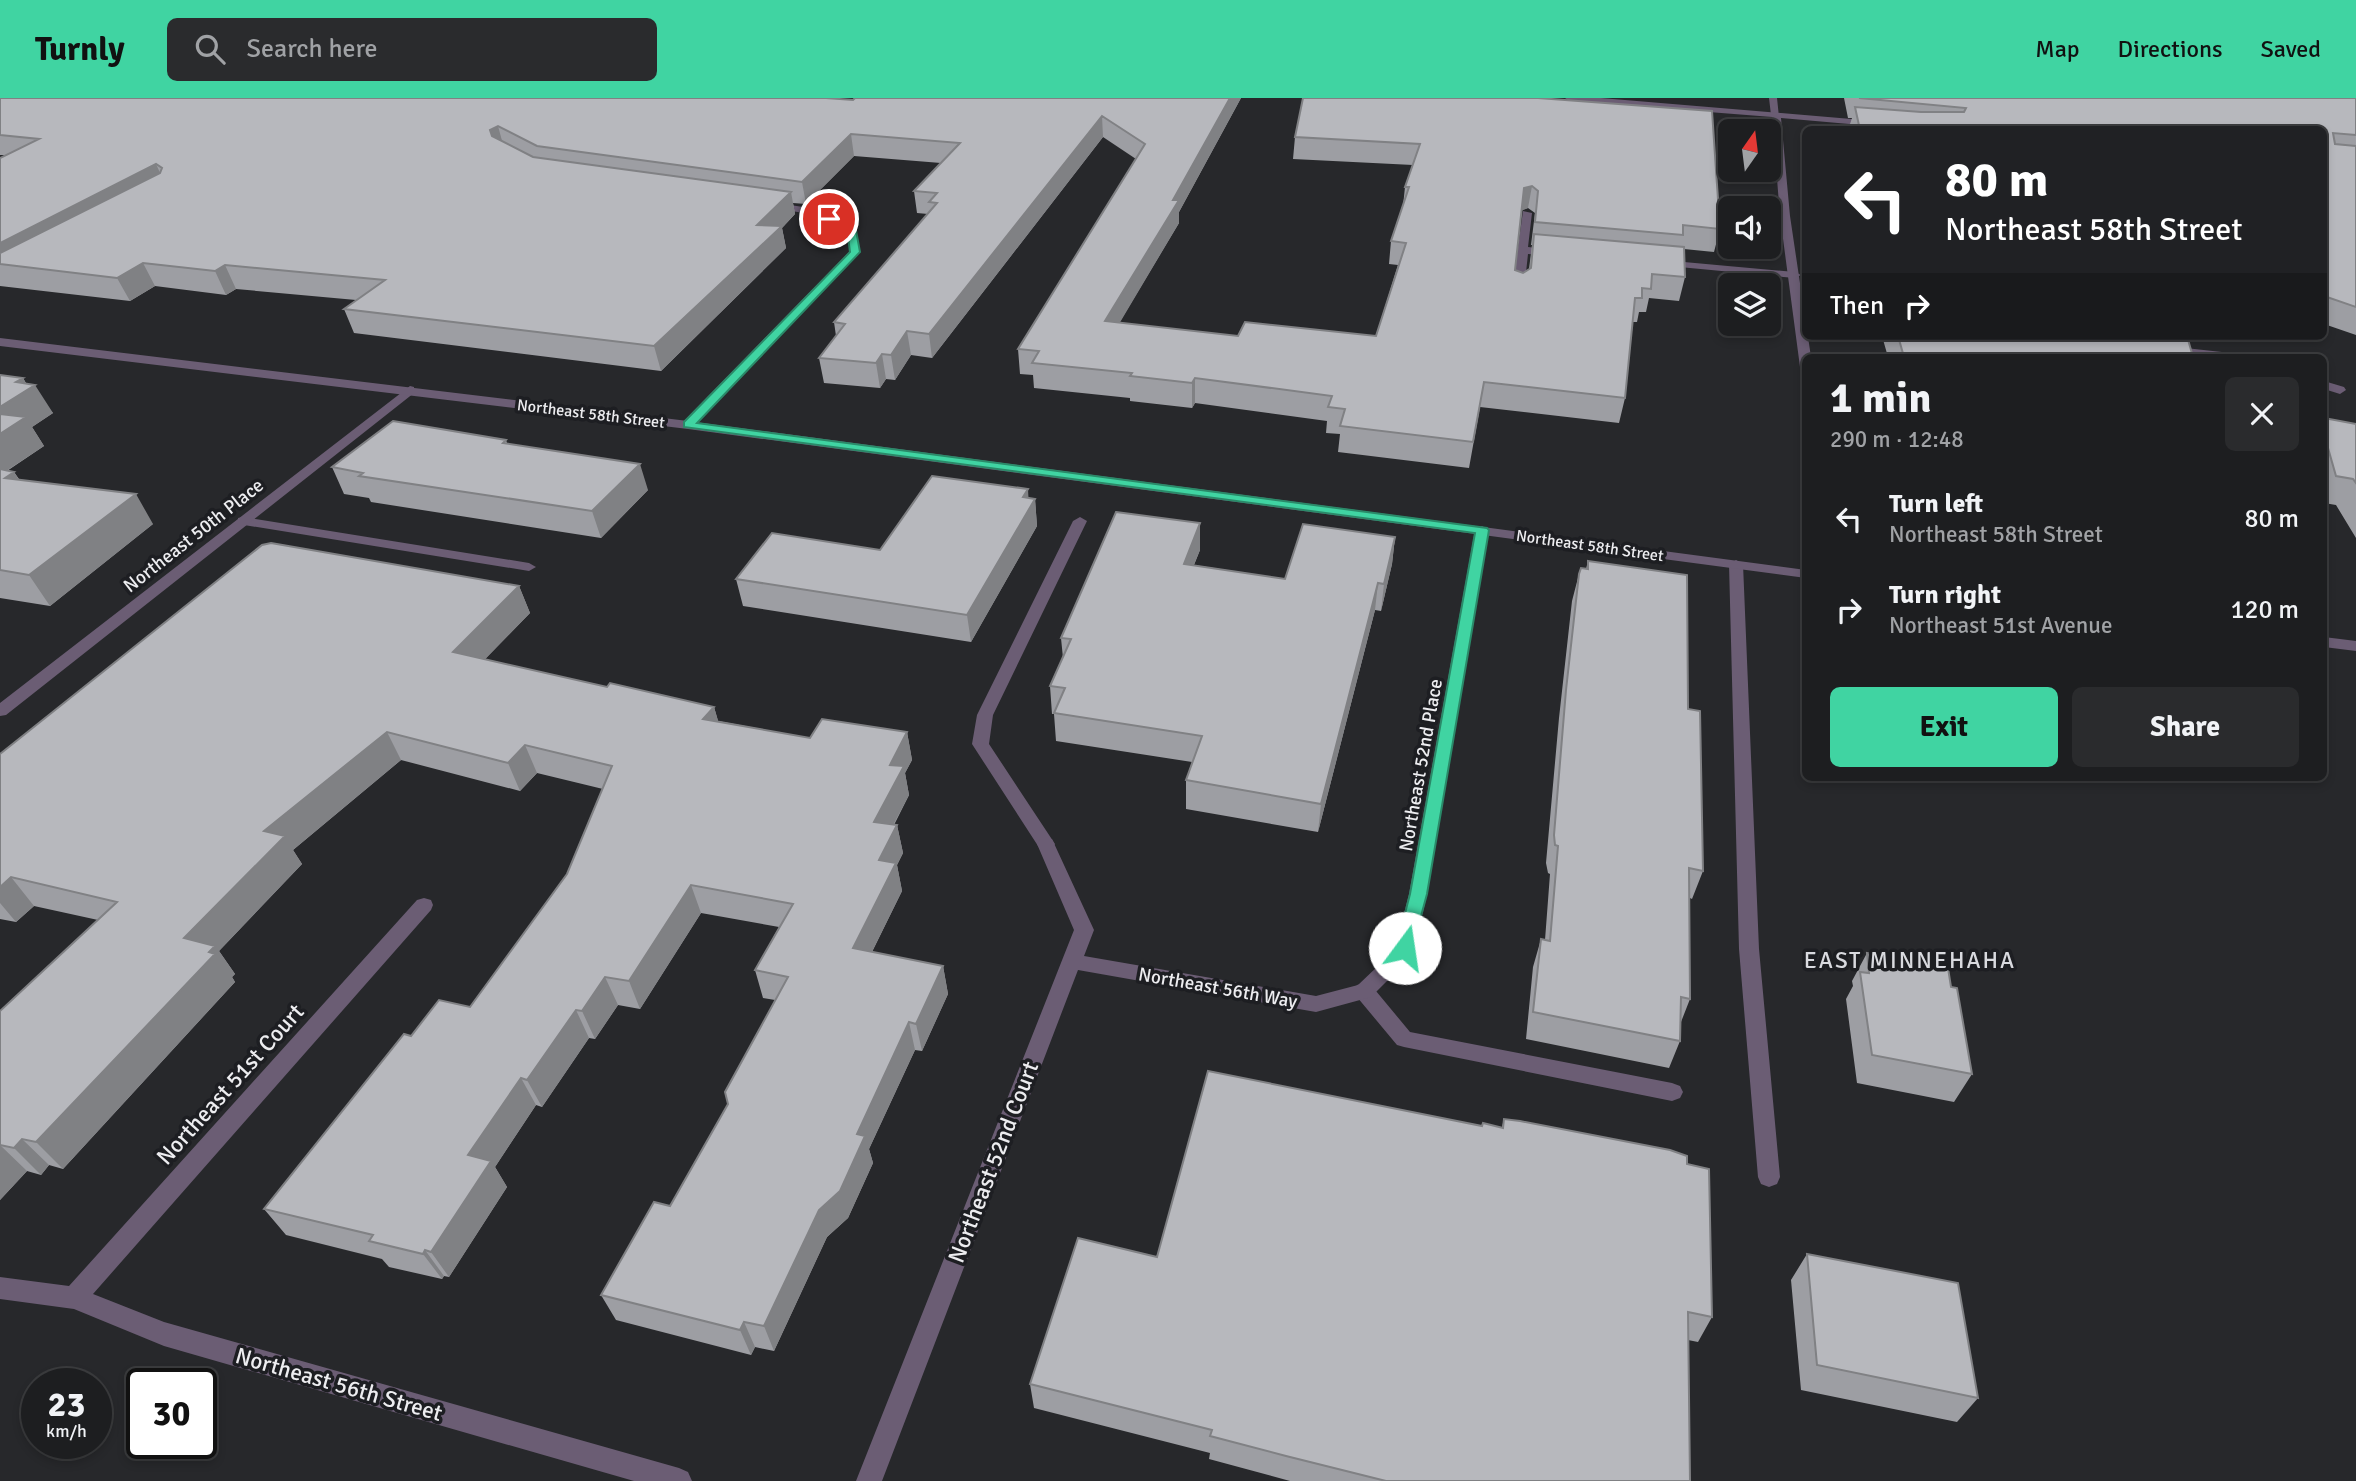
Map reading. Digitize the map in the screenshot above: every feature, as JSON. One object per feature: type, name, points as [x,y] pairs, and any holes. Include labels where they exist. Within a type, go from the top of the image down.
[{"type":"street","points":[[1569,98],[1885,124]]},
{"type":"street","points":[[1773,98],[1785,216],[1802,313]]},
{"type":"street","points":[[688,425],[855,252],[851,227],[806,210],[753,203]]},
{"type":"street","points":[[1518,290],[1527,213]]},
{"type":"street","points":[[1523,250],[1564,254]]},
{"type":"street","points":[[1645,261],[1794,275]]},
{"type":"street","name":"Northeast 58th Street","points":[[0,342],[688,425],[1802,573]]},
{"type":"street","points":[[2148,348],[2203,354]]},
{"type":"street","points":[[2327,386],[2340,390]]},
{"type":"street","name":"Northeast 50th Place","points":[[0,711],[410,390]]},
{"type":"street","points":[[243,521],[529,567]]},
{"type":"street","name":"Northeast 52nd Court","points":[[869,1481],[1084,930],[1046,844],[980,744],[985,715],[1080,521]]},
{"type":"street","name":"Northeast 52nd Place","points":[[1364,991],[1405,948],[1418,894],[1482,530]]},
{"type":"street","points":[[1736,564],[1749,949],[1769,1177]]},
{"type":"street","points":[[2327,642],[2356,646]]},
{"type":"street","name":"Northeast 51st Court","points":[[74,1298],[424,905]]},
{"type":"street","name":"Northeast 56th Way","points":[[1071,961],[1316,1004],[1364,991]]},
{"type":"street","points":[[1364,991],[1404,1039],[1672,1092]]},
{"type":"street","name":"Northeast 56th Street","points":[[0,1288],[74,1298],[164,1334],[679,1481]]},
{"type":"building","points":[[0,98],[1230,98],[1173,200],[1179,200],[1105,321],[1238,336],[1245,322],[1376,336],[1406,243],[1391,241],[1420,144],[1295,137],[1303,98],[1538,98],[1712,111],[1718,229],[1683,225],[1683,235],[1535,222],[1538,191],[1532,186],[1524,188],[1515,270],[1523,273],[1531,268],[1534,234],[1684,247],[1685,277],[1652,274],[1651,289],[1642,288],[1642,298],[1635,298],[1625,398],[1484,382],[1473,442],[1340,426],[1345,409],[1328,407],[1332,396],[1195,378],[1192,383],[1130,376],[1132,373],[1032,363],[1039,351],[1018,349],[1145,144],[1102,116],[929,334],[907,331],[891,355],[882,354],[876,363],[819,358],[845,324],[834,322],[937,203],[929,202],[937,193],[914,191],[960,143],[851,134],[802,182],[537,146],[498,126],[490,130],[492,136],[533,157],[791,192],[757,225],[782,226],[654,346],[344,309],[385,280],[225,265],[215,271],[143,263],[117,278],[0,264],[0,253],[160,173],[162,168],[156,164],[0,243],[0,158],[39,139],[0,135]]},
{"type":"building","points":[[1859,98],[2356,98],[2356,135],[2333,133],[2335,144],[2356,146],[2356,307],[2327,297],[2327,126],[1859,126],[1855,107],[1921,112],[1964,112],[1966,108]]},
{"type":"building","points":[[1899,340],[2188,340],[2192,354],[1903,354]]},
{"type":"building","points":[[0,375],[23,378],[16,382],[35,385],[0,407]]},
{"type":"building","points":[[0,414],[26,417],[0,434]]},
{"type":"building","points":[[2327,419],[2356,424],[2356,483],[2353,479],[2336,476],[2327,444]]},
{"type":"building","points":[[393,421],[506,440],[503,443],[640,464],[592,511],[359,476],[363,473],[332,467]]},
{"type":"building","points":[[0,469],[14,472],[5,478],[136,494],[29,575],[0,570]]},
{"type":"building","points":[[932,476],[1028,489],[1023,497],[1035,499],[967,615],[736,579],[772,533],[880,550]]},
{"type":"building","points":[[1116,512],[1200,523],[1184,564],[1285,579],[1303,524],[1395,537],[1384,584],[1378,583],[1321,804],[1186,780],[1202,736],[1054,713],[1065,688],[1050,686],[1071,639],[1061,638]]},
{"type":"building","points":[[271,543],[519,586],[453,652],[607,687],[610,683],[714,707],[703,719],[810,738],[822,719],[907,732],[890,765],[904,766],[874,822],[897,825],[879,860],[896,863],[853,948],[943,966],[916,1024],[909,1022],[857,1134],[865,1136],[840,1191],[819,1210],[764,1326],[744,1322],[740,1330],[601,1295],[654,1202],[670,1206],[728,1104],[725,1092],[788,977],[755,970],[793,904],[691,885],[629,981],[605,977],[582,1011],[576,1010],[527,1080],[521,1078],[468,1155],[491,1161],[431,1252],[425,1250],[423,1254],[369,1241],[373,1235],[264,1209],[404,1034],[411,1036],[439,1000],[470,1007],[567,874],[612,766],[525,745],[508,763],[387,732],[264,831],[285,836],[184,938],[215,946],[209,952],[215,954],[36,1142],[22,1139],[14,1148],[0,1145],[0,1011],[117,902],[11,877],[0,887],[0,754],[262,545]]},
{"type":"building","points":[[1588,561],[1687,575],[1688,709],[1700,711],[1703,871],[1689,868],[1690,999],[1681,997],[1680,1041],[1533,1012],[1541,939],[1550,941],[1558,846],[1555,845],[1554,835],[1566,690],[1579,574],[1581,568],[1588,569]]},
{"type":"building","points":[[1867,953],[1948,968],[1951,987],[1957,988],[1972,1074],[1872,1055],[1860,972],[1869,973]]},
{"type":"building","points":[[1208,1071],[1482,1126],[1483,1123],[1503,1128],[1504,1119],[1520,1121],[1670,1150],[1687,1156],[1687,1164],[1709,1169],[1712,1317],[1688,1312],[1690,1481],[1386,1481],[1210,1436],[1212,1430],[1030,1384],[1078,1238],[1157,1257]]},
{"type":"building","points":[[1807,1254],[1958,1283],[1978,1398],[1817,1365]]},
{"type":"district","name":"EAST MINNEHAHA","points":[[1910,960]]},
{"type":"route","points":[[829,219],[851,227],[855,252],[688,425],[1482,530],[1418,894],[1405,948]]}]
